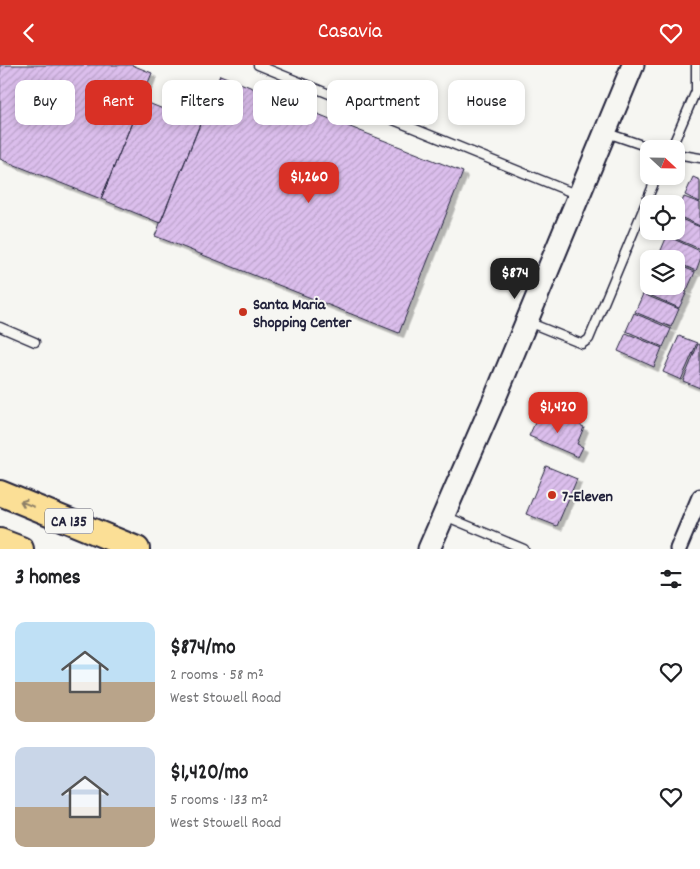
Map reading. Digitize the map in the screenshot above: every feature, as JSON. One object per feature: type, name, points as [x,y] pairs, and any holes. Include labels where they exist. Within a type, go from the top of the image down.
[{"type":"main road","points":[[429,549],[634,65]]},
{"type":"main road","name":"CA 135","points":[[0,493],[138,549]]},
{"type":"main road","points":[[0,541],[21,549]]},
{"type":"street","points":[[678,549],[700,497]]},
{"type":"lane","points":[[258,65],[579,195]]},
{"type":"lane","points":[[676,140],[696,91],[696,65]]},
{"type":"lane","points":[[605,133],[640,144]]},
{"type":"lane","points":[[685,156],[700,158]]},
{"type":"lane","points":[[526,321],[582,344],[589,339],[653,185]]},
{"type":"lane","points":[[0,327],[35,342]]},
{"type":"lane","points":[[443,516],[524,549]]},
{"type":"building","points":[[0,65],[132,65],[152,73],[149,80],[85,80],[85,125],[131,125],[101,199],[0,159]]},
{"type":"building","points":[[220,75],[233,80],[218,80]]},
{"type":"building","points":[[243,84],[253,88],[253,125],[317,125],[317,114],[327,118],[327,125],[345,125],[463,172],[399,333],[155,236],[200,125],[243,125]]},
{"type":"building","points":[[152,104],[162,109],[162,125],[200,125],[160,223],[101,199],[131,125],[152,125]]},
{"type":"building","points":[[693,177],[700,180],[700,202],[685,195]]},
{"type":"building","points":[[685,197],[700,203],[700,226],[685,219]]},
{"type":"building","points":[[685,221],[700,227],[700,249],[679,240],[685,240]]},
{"type":"building","points":[[665,240],[676,240],[700,251],[700,260],[696,271],[685,266],[685,250],[661,250]]},
{"type":"building","points":[[685,268],[695,272],[687,290],[685,289]]},
{"type":"building","points":[[685,291],[687,292],[679,308],[650,295],[685,295]]},
{"type":"building","points":[[643,295],[679,309],[671,327],[635,312]]},
{"type":"building","points":[[634,313],[671,329],[663,347],[626,331]]},
{"type":"building","points":[[626,333],[662,348],[654,367],[618,351]]},
{"type":"building","points":[[679,336],[697,343],[681,380],[663,372]]},
{"type":"building","points":[[698,344],[700,345],[700,388],[683,381]]},
{"type":"building","points":[[540,412],[559,421],[561,417],[584,427],[577,444],[583,447],[578,457],[529,436]]},
{"type":"building","points":[[546,466],[577,479],[557,526],[526,514]]},
{"type":"place","name":"Santa Maria Shopping Center","points":[[243,312]]},
{"type":"place","name":"7-Eleven","points":[[552,495]]}]
